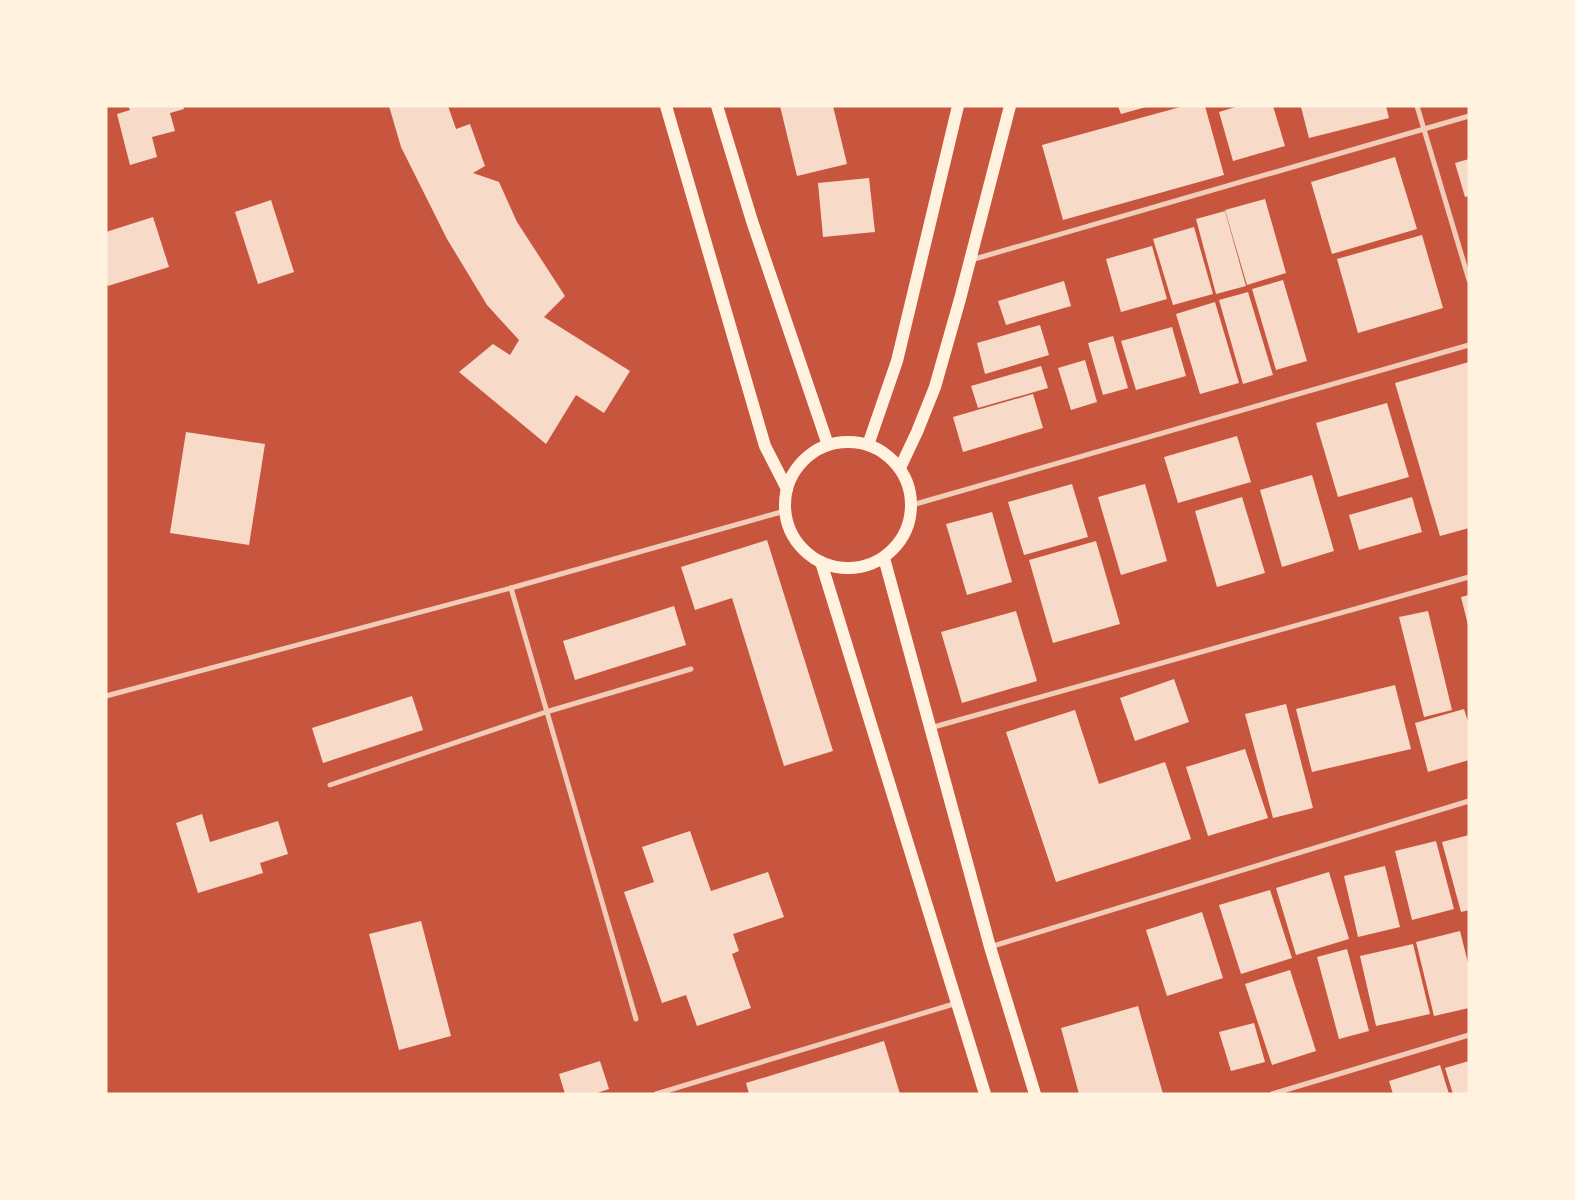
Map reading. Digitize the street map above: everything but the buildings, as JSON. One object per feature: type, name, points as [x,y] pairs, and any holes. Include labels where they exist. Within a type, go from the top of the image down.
[{"type":"main road","points":[[666,106],[765,446],[787,489]]},
{"type":"main road","points":[[717,106],[752,221],[828,445]]},
{"type":"main road","points":[[868,445],[897,361],[958,106]]},
{"type":"main road","points":[[900,468],[935,388],[1010,106]]},
{"type":"main road","points":[[848,442],[868,445],[886,454],[900,468],[908,486],[912,505],[909,525],[900,542],[884,558],[864,566],[842,568],[821,562],[804,550],[791,532],[785,511],[787,489],[796,469],[811,454],[828,445],[848,442]]},
{"type":"main road","points":[[884,558],[990,947],[1035,1094]]},
{"type":"main road","points":[[821,562],[985,1094]]},
{"type":"street","points":[[1417,106],[1469,280]]},
{"type":"street","points":[[970,260],[1469,116]]},
{"type":"street","points":[[912,505],[1469,345]]},
{"type":"street","points":[[106,696],[511,588],[785,511]]},
{"type":"street","points":[[930,728],[1469,577]]},
{"type":"street","points":[[511,588],[636,1019]]},
{"type":"street","points":[[330,785],[546,712],[691,668]]},
{"type":"street","points":[[990,947],[1469,801]]},
{"type":"street","points":[[656,1094],[958,1003]]},
{"type":"street","points":[[1272,1094],[1469,1035]]}]
